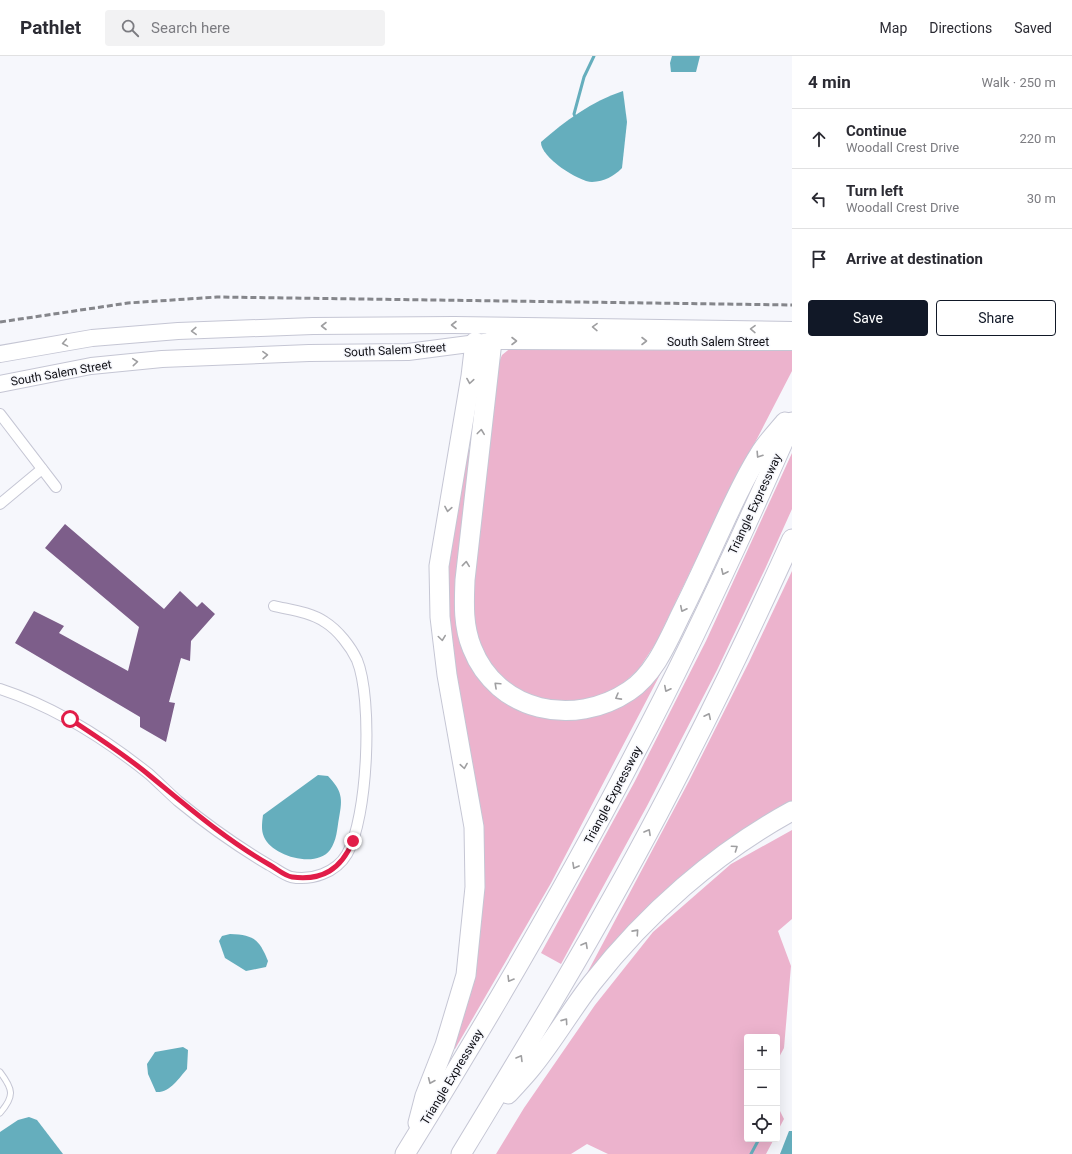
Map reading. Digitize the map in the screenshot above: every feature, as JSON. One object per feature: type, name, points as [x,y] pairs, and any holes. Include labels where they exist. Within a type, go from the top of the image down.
[{"type":"highway","points":[[484,334],[465,580],[464,619],[472,649],[490,678],[514,698],[547,710],[566,712],[590,708],[611,701],[629,691],[644,679],[657,662],[668,642],[727,517],[759,454],[792,413]]},
{"type":"highway","points":[[415,1138],[425,1096],[445,1045],[466,975],[475,887],[474,827],[447,675],[440,617],[439,574],[446,522],[471,376],[484,334]]},
{"type":"highway","name":"Triangle Expressway","points":[[405,1154],[522,960],[636,753],[689,646],[792,422]]},
{"type":"highway","points":[[461,1154],[568,977],[658,814],[734,665],[792,539]]},
{"type":"highway","points":[[477,1127],[532,1067],[592,983],[642,926],[678,892],[719,859],[792,812]]},
{"type":"main road","name":"South Salem Street","points":[[0,354],[92,338],[178,331],[313,326],[484,334],[792,342]]},
{"type":"main road","name":"South Salem Street","points":[[0,384],[91,366],[162,359],[309,353],[408,352],[452,347],[484,334],[792,330]]},
{"type":"street","points":[[0,414],[56,487]]},
{"type":"street","points":[[0,504],[42,469]]},
{"type":"street","points":[[0,689],[70,719],[115,748],[150,775],[179,801],[252,855],[290,877],[309,877],[327,874],[347,856],[353,841],[362,801],[367,728],[364,691],[357,660],[344,640],[326,622],[304,613],[274,606]]},
{"type":"lane","points":[[0,1072],[8,1082],[11,1096],[8,1104],[0,1113]]},
{"type":"shaded area","points":[[512,347],[792,348],[792,371],[717,516],[656,643],[638,670],[620,686],[599,697],[575,703],[549,704],[505,685],[475,644],[468,619],[496,369],[502,355]]},
{"type":"shaded area","points":[[464,449],[472,450],[474,665],[570,718],[662,665],[664,667],[551,883],[455,1049],[449,1046],[475,944],[463,733],[444,583]]},
{"type":"shaded area","points":[[792,453],[792,509],[765,569],[717,670],[647,806],[561,964],[541,953],[635,781],[706,641]]},
{"type":"shaded area","points":[[792,571],[792,806],[585,977],[689,781],[749,662]]},
{"type":"shaded area","points":[[792,830],[792,919],[778,931],[791,966],[784,1048],[780,1055],[780,1034],[744,1034],[744,1142],[772,1142],[766,1154],[608,1154],[587,1144],[571,1154],[496,1154],[524,1108],[595,1005],[653,932],[731,864]]},
{"type":"shaded area","points":[[780,1111],[784,1119],[780,1126]]},
{"type":"water","points":[[672,56],[700,56],[696,72],[671,72],[670,63]]},
{"type":"water","points":[[623,91],[627,122],[622,168],[619,171],[605,180],[592,182],[586,181],[561,168],[547,155],[542,148],[541,142],[550,134],[579,112],[600,100]]},
{"type":"water","points":[[318,775],[328,776],[336,786],[340,795],[341,805],[334,842],[330,850],[323,856],[315,859],[295,858],[276,850],[269,844],[263,834],[263,815]]},
{"type":"water","points":[[230,934],[250,937],[255,940],[262,948],[268,961],[266,967],[246,971],[225,958],[219,941],[222,936]]},
{"type":"water","points":[[183,1047],[188,1050],[187,1069],[170,1088],[161,1092],[156,1092],[148,1074],[147,1064],[155,1052]]},
{"type":"water","points":[[29,1117],[37,1120],[63,1154],[0,1154],[0,1132],[18,1120]]},
{"type":"water","points":[[789,1131],[792,1131],[792,1154],[780,1154]]},
{"type":"building","points":[[65,524],[164,609],[180,591],[197,607],[202,602],[215,614],[191,641],[190,661],[181,658],[169,702],[175,703],[166,742],[140,727],[140,717],[15,643],[34,611],[64,626],[59,633],[128,671],[139,627],[45,548]]},
{"type":"waterway","points":[[576,119],[574,114],[584,77],[594,56]]},
{"type":"waterway","points":[[751,1154],[757,1142]]},
{"type":"railway","points":[[0,322],[128,303],[217,297],[792,305]]},
{"type":"route","points":[[70,719],[115,748],[150,775],[179,801],[252,855],[290,877],[309,877],[327,874],[347,856],[353,841]]}]
